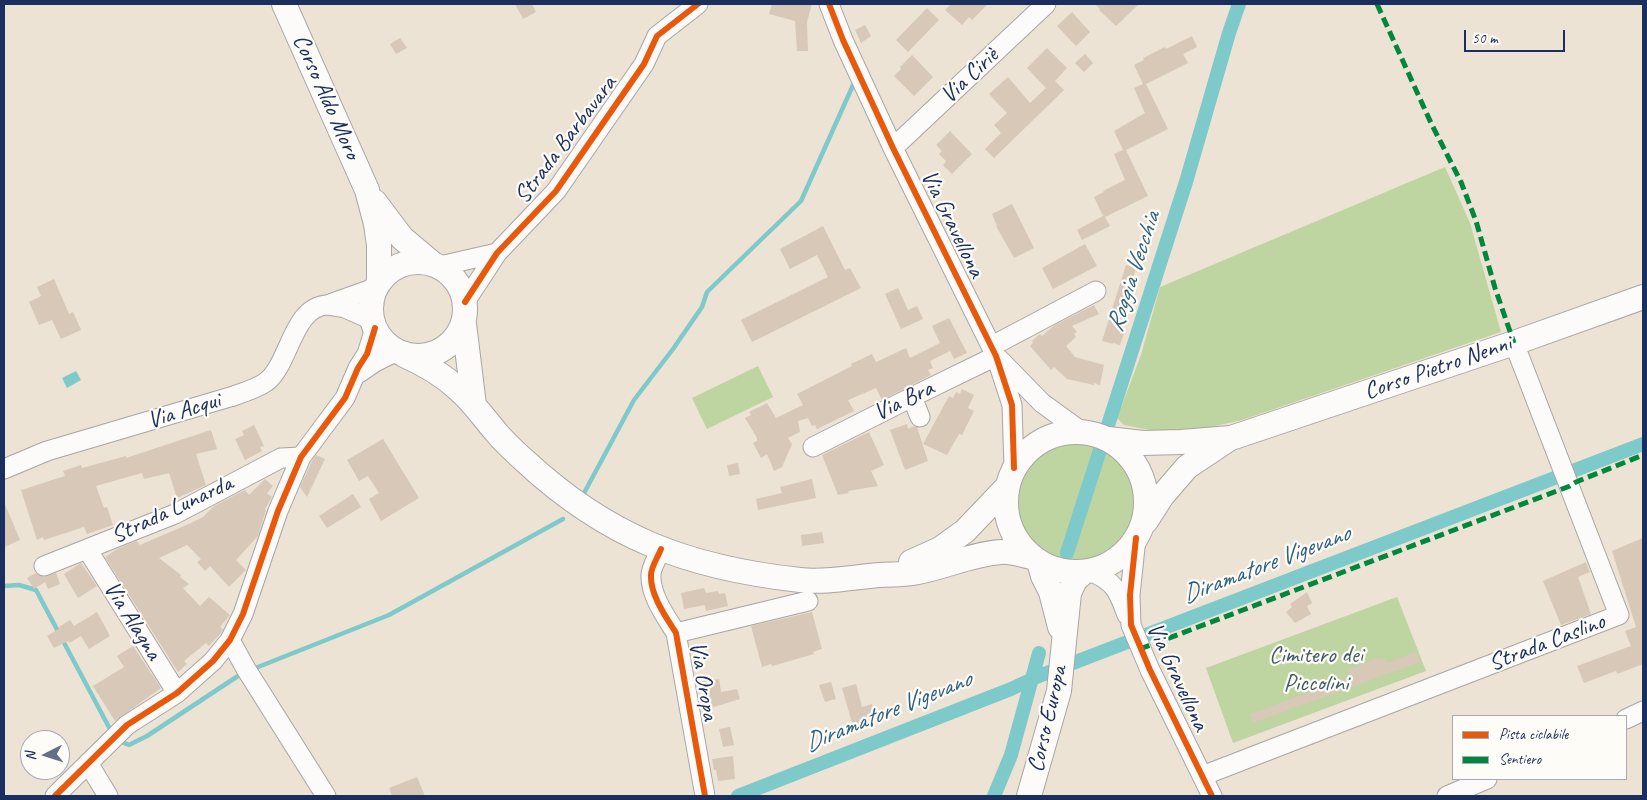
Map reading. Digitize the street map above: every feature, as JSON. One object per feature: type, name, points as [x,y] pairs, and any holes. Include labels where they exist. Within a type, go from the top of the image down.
[{"type":"main road","name":"Corso Aldo Moro","points":[[284,4],[367,190],[377,231],[378,285]]},
{"type":"main road","name":"Corso Aldo Moro","points":[[367,190],[402,238],[436,265]]},
{"type":"main road","points":[[474,405],[462,291],[457,281],[449,273],[436,265],[418,262],[403,264],[390,271],[378,285],[372,304],[373,324],[384,342],[445,378],[474,405],[496,433],[564,494],[622,532],[661,549],[708,565],[762,576],[803,581],[845,580],[879,575],[912,574],[983,554],[1003,551],[1035,559],[1053,569],[1068,572],[1087,572],[1104,567],[1117,560],[1138,534],[1146,512],[1146,495],[1142,478],[1134,462],[1122,449],[1098,436],[1066,432],[1050,436],[1024,454],[1011,478],[965,531],[940,549],[879,575]]},
{"type":"main road","name":"Corso Pietro Nenni","points":[[1098,436],[1143,443],[1231,438],[1514,343],[1643,297]]},
{"type":"main road","points":[[400,353],[419,357],[433,354],[446,348],[457,337],[464,313]]},
{"type":"main road","name":"Corso Pietro Nenni","points":[[1138,534],[1162,496],[1187,467],[1231,438]]},
{"type":"main road","points":[[1011,478],[1005,506],[1009,525],[1018,542],[1035,559],[1051,592],[1063,641]]},
{"type":"main road","name":"Corso Europa","points":[[1029,796],[1059,691],[1069,593],[1075,580],[1087,572]]},
{"type":"street","name":"Strada Barbavara","points":[[464,313],[497,253],[556,191],[644,64],[657,36],[698,4]]},
{"type":"street","name":"Via Gravellona","points":[[829,4],[843,40],[893,148],[994,351],[1012,406],[1011,478]]},
{"type":"street","name":"Via Ciriè","points":[[893,148],[1046,4]]},
{"type":"street","points":[[436,265],[497,253]]},
{"type":"street","name":"Via Acqui","points":[[4,469],[47,451],[256,388],[268,381],[285,356],[295,330],[320,305],[327,305],[378,285]]},
{"type":"street","name":"Via Bra","points":[[813,447],[912,397],[1096,291]]},
{"type":"street","points":[[55,796],[127,725],[177,693],[214,661],[230,640],[243,614],[281,503],[301,456],[345,398],[367,354],[373,324],[344,308],[327,305]]},
{"type":"street","name":"Strada Caslino","points":[[1202,776],[1619,616],[1514,343]]},
{"type":"street","name":"Via Gravellona","points":[[994,351],[1042,403],[1098,436]]},
{"type":"street","points":[[354,377],[365,368],[400,353]]},
{"type":"street","points":[[912,397],[920,418]]},
{"type":"street","name":"Strada Lunarda","points":[[44,566],[175,514],[281,458],[301,456]]},
{"type":"street","name":"Via Gravellona","points":[[1138,534],[1130,595],[1131,626],[1212,796]]},
{"type":"street","name":"Via Alagna","points":[[87,549],[177,693]]},
{"type":"street","name":"Via Oropa","points":[[661,549],[651,573],[652,588],[663,613],[676,633],[704,796]]},
{"type":"street","points":[[1087,572],[1112,583],[1120,597],[1131,626]]},
{"type":"street","name":"Via Oropa","points":[[676,633],[808,601]]},
{"type":"street","points":[[230,640],[246,669],[326,796]]},
{"type":"street","points":[[1627,719],[1643,711]]},
{"type":"street","points":[[88,763],[108,796]]},
{"type":"street","points":[[1447,796],[1486,780]]},
{"type":"green space","points":[[1445,167],[1470,223],[1501,332],[1242,420],[1197,430],[1155,431],[1124,425],[1117,418],[1141,355],[1160,287]]},
{"type":"green space","points":[[758,366],[773,397],[707,429],[692,398]]},
{"type":"green space","points":[[1074,440],[1086,441],[1097,445],[1107,450],[1116,458],[1124,467],[1129,477],[1133,488],[1133,512],[1129,523],[1124,533],[1116,542],[1107,550],[1097,555],[1086,559],[1074,560],[1062,559],[1051,555],[1041,550],[1032,542],[1024,533],[1019,523],[1015,512],[1014,500],[1015,488],[1019,477],[1024,467],[1032,458],[1041,450],[1051,445],[1062,441]]},
{"type":"green space","name":"Cimitero dei Piccolini","points":[[1397,597],[1426,671],[1233,743],[1206,668]]},
{"type":"water","points":[[76,371],[81,380],[67,388],[62,378]]},
{"type":"building","points":[[515,4],[532,4],[536,12],[523,19]]},
{"type":"building","points":[[772,4],[812,4],[807,22],[808,51],[797,51],[795,21],[769,14]]},
{"type":"building","points":[[951,4],[988,4],[972,20],[969,17],[962,25],[945,10]]},
{"type":"building","points":[[1095,4],[1139,4],[1116,26]]},
{"type":"building","points":[[927,8],[939,20],[908,52],[896,40]]},
{"type":"building","points":[[1072,12],[1090,32],[1076,46],[1057,26]]},
{"type":"building","points":[[865,25],[871,36],[861,43],[855,30]]},
{"type":"building","points":[[1192,36],[1197,47],[1183,54],[1188,63],[1146,84],[1168,129],[1126,150],[1148,196],[1105,217],[1110,226],[1082,240],[1077,230],[1103,216],[1094,197],[1125,180],[1114,154],[1123,150],[1114,131],[1145,113],[1134,88],[1143,84],[1134,65],[1144,60],[1143,58],[1165,47],[1166,49]]},
{"type":"building","points":[[400,38],[407,48],[396,54],[390,44]]},
{"type":"building","points":[[1047,48],[1067,68],[1055,81],[1064,90],[994,158],[985,149],[1001,133],[994,125],[1007,113],[989,94],[1008,77],[1030,103],[1046,88],[1027,68]]},
{"type":"building","points":[[1085,54],[1093,63],[1084,72],[1075,63]]},
{"type":"building","points":[[912,55],[933,77],[914,96],[894,76]]},
{"type":"building","points":[[950,131],[972,154],[952,174],[943,165],[946,161],[939,154],[942,151],[936,145]]},
{"type":"building","points":[[1012,204],[1034,248],[1014,258],[996,226],[992,214]]},
{"type":"building","points":[[823,226],[845,270],[850,268],[861,288],[752,342],[741,320],[828,277],[817,255],[790,269],[780,249]]},
{"type":"building","points":[[1085,244],[1097,266],[1053,289],[1042,268]]},
{"type":"building","points":[[1126,265],[1136,268],[1118,328],[1125,331],[1120,345],[1102,341]]},
{"type":"building","points":[[54,279],[69,314],[73,312],[81,330],[61,339],[52,320],[39,325],[29,302],[41,296],[37,287]]},
{"type":"building","points":[[898,288],[908,310],[917,306],[923,319],[901,329],[885,294]]},
{"type":"building","points":[[1094,305],[1099,314],[1072,326],[1077,332],[1074,334],[1076,337],[1066,346],[1075,357],[1104,365],[1100,385],[1067,379],[1054,367],[1051,370],[1030,346],[1033,343],[1032,341],[1040,334],[1042,336],[1055,325]]},
{"type":"building","points":[[949,318],[967,353],[954,359],[950,351],[930,361],[933,368],[928,370],[931,375],[882,400],[876,388],[848,400],[854,411],[817,429],[815,425],[812,426],[808,418],[798,421],[800,432],[788,438],[792,444],[782,467],[774,471],[767,454],[761,458],[753,443],[757,441],[757,438],[745,418],[751,415],[749,412],[767,403],[776,418],[803,405],[797,394],[872,354],[876,362],[906,348],[910,358],[940,343],[932,326]]},
{"type":"building","points":[[962,389],[974,395],[968,408],[974,411],[962,435],[959,434],[947,455],[923,444],[949,396],[953,398],[956,392],[960,394]]},
{"type":"building","points":[[907,424],[908,429],[914,426],[917,427],[928,461],[905,470],[890,430]]},
{"type":"building","points":[[254,425],[264,446],[260,447],[262,451],[245,460],[235,439],[244,435],[242,431]]},
{"type":"building","points":[[211,430],[217,449],[196,454],[206,485],[177,498],[169,473],[144,479],[142,473],[96,486],[104,508],[107,507],[113,525],[87,534],[84,527],[44,540],[43,537],[37,540],[21,490],[65,476],[63,471],[81,465],[82,468],[126,456],[126,458]]},
{"type":"building","points":[[869,432],[884,465],[871,471],[878,486],[848,491],[849,493],[838,495],[822,455]]},
{"type":"building","points":[[383,439],[419,498],[381,521],[369,499],[379,493],[368,476],[359,481],[347,460]]},
{"type":"building","points":[[316,455],[325,459],[307,497],[300,487]]},
{"type":"building","points":[[738,463],[740,474],[729,476],[727,465]]},
{"type":"building","points":[[265,479],[273,486],[267,493],[272,497],[265,509],[258,536],[236,560],[246,570],[229,587],[210,566],[205,571],[197,562],[201,559],[187,545],[159,558],[181,575],[180,577],[189,584],[183,588],[200,606],[209,597],[230,615],[220,627],[223,629],[221,633],[209,646],[206,643],[184,661],[187,664],[178,672],[105,557],[119,548],[137,541],[140,545],[191,523],[203,517],[214,506],[245,490],[249,495]]},
{"type":"building","points":[[812,479],[816,498],[758,510],[756,499],[782,493],[780,487]]},
{"type":"building","points":[[353,494],[361,507],[327,528],[319,516]]},
{"type":"building","points":[[4,502],[20,540],[4,547]]},
{"type":"building","points":[[822,532],[824,543],[802,546],[801,535]]},
{"type":"building","points":[[1643,538],[1643,664],[1617,674],[1616,671],[1584,683],[1577,666],[1631,646],[1625,631],[1636,627],[1612,551]]},
{"type":"building","points":[[1586,562],[1590,572],[1578,577],[1591,614],[1561,625],[1543,581]]},
{"type":"building","points":[[81,563],[97,586],[78,598],[64,574]]},
{"type":"building","points":[[36,573],[43,577],[56,573],[60,584],[48,589],[45,582],[34,589],[27,578]]},
{"type":"building","points":[[704,588],[706,593],[718,591],[719,594],[725,593],[728,606],[706,611],[705,605],[684,609],[681,593]]},
{"type":"building","points":[[1307,592],[1312,603],[1307,606],[1311,614],[1295,623],[1286,612],[1292,607],[1290,604]]},
{"type":"building","points":[[97,612],[110,636],[89,649],[81,636],[69,643],[68,641],[54,648],[47,636],[70,620],[74,626]]},
{"type":"building","points":[[812,612],[822,649],[813,652],[814,654],[762,667],[751,626]]},
{"type":"building","points":[[133,646],[161,688],[115,721],[93,686],[124,667],[117,656]]},
{"type":"building","points":[[1416,652],[1420,662],[1253,723],[1250,714],[1350,677],[1347,670],[1379,657],[1380,660],[1385,658],[1387,663]]},
{"type":"building","points":[[719,679],[721,692],[737,689],[740,699],[707,709],[702,681]]},
{"type":"building","points":[[831,682],[836,699],[825,702],[819,685]]},
{"type":"building","points":[[856,684],[862,707],[872,704],[875,715],[863,719],[865,727],[854,730],[842,688]]},
{"type":"building","points":[[730,727],[734,745],[723,747],[719,729]]},
{"type":"building","points":[[733,756],[735,779],[718,781],[712,759]]},
{"type":"building","points":[[417,777],[425,796],[392,796],[389,788]]},
{"type":"waterway","name":"Roggia Vecchia","points":[[1067,553],[1186,182],[1239,4]]},
{"type":"waterway","points":[[583,495],[634,400],[702,307],[707,292],[801,201],[854,83]]},
{"type":"waterway","name":"Diramatore Vigevano","points":[[738,796],[1011,689],[1039,676],[1643,444]]},
{"type":"waterway","points":[[253,669],[389,615],[563,519]]},
{"type":"waterway","points":[[4,586],[19,585],[36,590],[111,731]]},
{"type":"waterway","name":"Roggia Vecchia","points":[[994,796],[1011,755],[1039,653]]},
{"type":"waterway","points":[[119,740],[129,745],[147,736],[244,672]]},
{"type":"marked path","points":[[1377,4],[1431,123],[1461,182],[1476,221],[1495,288],[1514,343]]},
{"type":"marked path","points":[[1140,649],[1570,486],[1643,455]]},
{"type":"cycle path","points":[[465,302],[497,253],[556,191],[644,64],[657,36],[698,4]]},
{"type":"cycle path","points":[[829,4],[843,40],[893,148],[996,356],[1012,405],[1014,468]]},
{"type":"cycle path","points":[[55,796],[127,725],[177,693],[213,661],[230,640],[243,614],[278,511],[301,457],[345,398],[358,368],[367,354],[375,328]]},
{"type":"cycle path","points":[[1136,538],[1130,595],[1131,625],[1150,670],[1212,796]]},
{"type":"cycle path","points":[[661,549],[652,569],[651,583],[659,606],[676,633],[705,796]]}]
